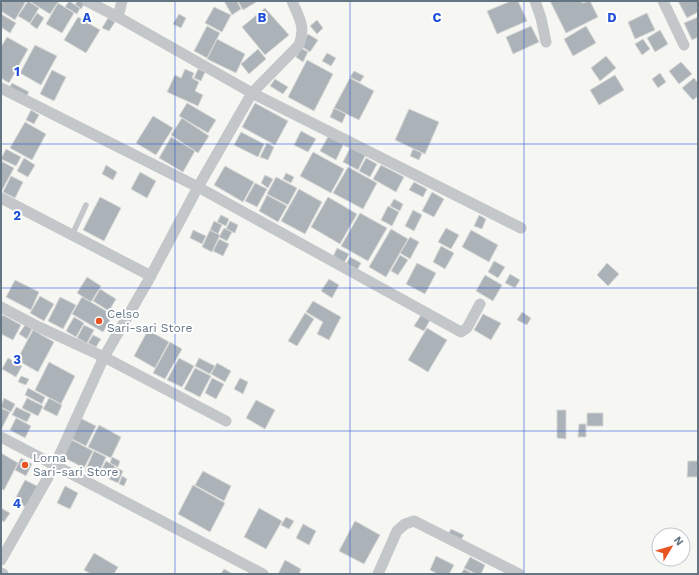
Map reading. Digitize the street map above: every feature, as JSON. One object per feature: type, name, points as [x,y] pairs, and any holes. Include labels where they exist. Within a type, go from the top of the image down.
[{"type":"street","points":[[87,1],[252,93],[521,228]]},
{"type":"street","points":[[118,17],[122,1]]},
{"type":"street","points":[[1,560],[55,465],[104,357],[151,276],[198,187],[252,93],[299,45],[302,35],[302,24],[292,1]]},
{"type":"street","points":[[535,1],[541,18],[546,42]]},
{"type":"street","points":[[663,1],[684,45]]},
{"type":"street","points":[[1,88],[198,187],[461,332],[467,328],[480,304]]},
{"type":"street","points":[[1,198],[151,276]]},
{"type":"street","points":[[1,308],[104,357],[226,421]]},
{"type":"street","points":[[1,437],[263,574]]},
{"type":"street","points":[[378,574],[396,531],[405,524],[414,521],[519,574]]},
{"type":"lane","points":[[72,235],[86,205]]},
{"type":"building","points":[[3,1],[26,1],[15,20],[1,11],[1,4]]},
{"type":"building","points":[[28,1],[39,8],[30,23],[18,16]]},
{"type":"building","points":[[29,1],[59,1],[50,14]]},
{"type":"building","points":[[69,1],[80,8],[77,14],[65,7]]},
{"type":"building","points":[[77,1],[85,3],[81,9],[75,5]]},
{"type":"building","points":[[224,1],[237,1],[241,9],[232,15]]},
{"type":"building","points":[[238,1],[258,1],[243,10]]},
{"type":"building","points":[[511,1],[518,1],[527,21],[497,34],[487,11]]},
{"type":"building","points":[[550,1],[581,1],[582,3],[590,1],[598,17],[566,33]]},
{"type":"building","points":[[678,1],[698,1],[698,12],[687,18]]},
{"type":"building","points":[[58,3],[74,13],[62,33],[46,24]]},
{"type":"building","points":[[214,7],[231,15],[222,32],[205,23]]},
{"type":"building","points":[[265,8],[289,35],[265,55],[242,27]]},
{"type":"building","points":[[37,13],[44,18],[37,29],[30,24]]},
{"type":"building","points":[[647,13],[655,30],[635,39],[628,22]]},
{"type":"building","points":[[1,14],[16,23],[10,33],[1,27]]},
{"type":"building","points":[[179,14],[186,18],[181,28],[173,24]]},
{"type":"building","points":[[78,17],[100,30],[86,53],[64,40]]},
{"type":"building","points":[[698,17],[698,37],[692,40],[684,23]]},
{"type":"building","points":[[108,18],[115,22],[109,31],[102,28]]},
{"type":"building","points":[[317,20],[323,28],[317,34],[310,26]]},
{"type":"building","points":[[207,26],[220,33],[207,58],[194,51]]},
{"type":"building","points":[[531,26],[539,42],[513,54],[506,37]]},
{"type":"building","points":[[586,26],[596,43],[573,56],[564,39]]},
{"type":"building","points":[[660,30],[668,44],[655,52],[647,38]]},
{"type":"building","points":[[308,34],[318,40],[310,52],[301,46]]},
{"type":"building","points":[[7,37],[28,49],[9,83],[1,78],[1,47]]},
{"type":"building","points":[[217,39],[245,54],[236,73],[207,59]]},
{"type":"building","points":[[643,39],[650,49],[642,55],[635,44]]},
{"type":"building","points":[[35,45],[57,56],[41,85],[20,73]]},
{"type":"building","points":[[301,48],[308,52],[303,62],[296,57]]},
{"type":"building","points":[[258,49],[266,59],[249,74],[241,64]]},
{"type":"building","points":[[327,53],[336,58],[331,66],[322,61]]},
{"type":"building","points":[[606,56],[616,68],[600,81],[591,68]]},
{"type":"building","points":[[307,60],[333,74],[314,111],[288,97]]},
{"type":"building","points":[[681,62],[692,74],[679,84],[669,71]]},
{"type":"building","points":[[185,69],[194,73],[192,78],[199,82],[195,91],[203,95],[198,106],[167,92],[175,75],[181,78]]},
{"type":"building","points":[[198,69],[205,72],[201,81],[194,78]]},
{"type":"building","points":[[52,70],[66,77],[54,101],[40,94]]},
{"type":"building","points":[[354,71],[364,76],[360,82],[350,77]]},
{"type":"building","points":[[660,73],[666,82],[658,88],[652,79]]},
{"type":"building","points":[[615,75],[624,90],[599,105],[590,90]]},
{"type":"building","points":[[350,78],[374,91],[359,120],[334,108]]},
{"type":"building","points":[[694,78],[698,83],[698,96],[693,100],[682,88]]},
{"type":"building","points":[[275,79],[288,87],[283,94],[270,86]]},
{"type":"building","points":[[12,83],[29,92],[25,99],[8,90]]},
{"type":"building","points":[[187,103],[216,120],[208,133],[179,116]]},
{"type":"building","points":[[255,103],[288,121],[275,145],[242,127]]},
{"type":"building","points":[[334,108],[346,114],[342,123],[330,117]]},
{"type":"building","points":[[409,109],[439,122],[425,154],[395,140]]},
{"type":"building","points":[[31,110],[39,115],[34,124],[26,120]]},
{"type":"building","points":[[153,116],[173,128],[156,155],[136,143]]},
{"type":"building","points":[[182,118],[209,136],[198,153],[171,135]]},
{"type":"building","points":[[25,122],[46,134],[32,160],[10,148]]},
{"type":"building","points":[[301,131],[316,139],[308,152],[294,145]]},
{"type":"building","points":[[241,132],[264,144],[258,157],[234,145]]},
{"type":"building","points":[[329,135],[344,143],[336,160],[320,151]]},
{"type":"building","points":[[171,137],[195,151],[183,172],[159,158]]},
{"type":"building","points":[[267,143],[274,147],[268,160],[260,157]]},
{"type":"building","points":[[351,146],[366,154],[358,170],[343,162]]},
{"type":"building","points":[[6,149],[21,157],[16,166],[1,159]]},
{"type":"building","points":[[413,149],[422,153],[419,160],[410,156]]},
{"type":"building","points":[[313,152],[344,169],[331,193],[300,176]]},
{"type":"building","points":[[24,158],[35,165],[28,177],[17,171]]},
{"type":"building","points":[[366,158],[377,164],[370,177],[359,171]]},
{"type":"building","points":[[1,161],[14,168],[1,192]]},
{"type":"building","points":[[106,165],[117,172],[113,180],[102,174]]},
{"type":"building","points":[[381,165],[404,177],[396,192],[373,179]]},
{"type":"building","points":[[225,166],[254,182],[243,202],[214,185]]},
{"type":"building","points":[[348,167],[377,183],[363,209],[333,193]]},
{"type":"building","points":[[140,172],[156,181],[147,198],[131,189]]},
{"type":"building","points":[[286,173],[294,177],[291,183],[283,179]]},
{"type":"building","points":[[265,175],[273,179],[268,188],[261,183]]},
{"type":"building","points":[[11,176],[23,182],[15,198],[3,192]]},
{"type":"building","points":[[276,177],[297,188],[288,205],[267,194]]},
{"type":"building","points":[[414,182],[427,189],[423,197],[409,190]]},
{"type":"building","points":[[255,183],[267,189],[257,207],[245,201]]},
{"type":"building","points":[[299,189],[322,202],[305,234],[281,221]]},
{"type":"building","points":[[432,192],[444,199],[434,217],[422,211]]},
{"type":"building","points":[[267,195],[287,206],[278,222],[259,211]]},
{"type":"building","points":[[100,197],[121,208],[104,241],[83,230]]},
{"type":"building","points":[[328,197],[357,214],[340,244],[311,227]]},
{"type":"building","points":[[394,199],[403,204],[400,211],[390,206]]},
{"type":"building","points":[[388,206],[399,212],[392,226],[381,220]]},
{"type":"building","points":[[413,210],[422,215],[414,231],[405,226]]},
{"type":"building","points":[[360,213],[387,228],[368,261],[341,246]]},
{"type":"building","points":[[221,215],[229,219],[226,226],[217,222]]},
{"type":"building","points":[[479,215],[486,219],[482,229],[474,226]]},
{"type":"building","points":[[214,221],[222,225],[218,234],[210,230]]},
{"type":"building","points":[[230,221],[238,225],[235,233],[226,229]]},
{"type":"building","points":[[224,228],[232,232],[227,241],[219,237]]},
{"type":"building","points":[[446,228],[459,235],[451,249],[438,242]]},
{"type":"building","points":[[391,229],[408,239],[386,277],[369,267]]},
{"type":"building","points":[[193,230],[206,236],[202,244],[190,238]]},
{"type":"building","points":[[210,230],[220,235],[212,252],[202,247]]},
{"type":"building","points":[[471,230],[498,245],[489,262],[462,247]]},
{"type":"building","points":[[410,237],[419,242],[410,259],[400,253]]},
{"type":"building","points":[[219,239],[229,244],[223,256],[213,251]]},
{"type":"building","points":[[441,246],[454,253],[445,269],[433,262]]},
{"type":"building","points":[[337,248],[349,254],[343,265],[332,259]]},
{"type":"building","points":[[400,255],[408,260],[398,275],[391,271]]},
{"type":"building","points":[[350,257],[361,263],[356,272],[345,266]]},
{"type":"building","points":[[494,261],[505,267],[498,278],[488,272]]},
{"type":"building","points":[[417,263],[436,273],[425,294],[406,284]]},
{"type":"building","points":[[607,263],[619,274],[608,286],[597,275]]},
{"type":"building","points":[[510,274],[520,280],[515,288],[505,283]]},
{"type":"building","points":[[485,275],[502,285],[493,301],[476,291]]},
{"type":"building","points":[[87,277],[101,286],[91,302],[77,293]]},
{"type":"building","points":[[329,279],[339,285],[332,298],[321,291]]},
{"type":"building","points":[[15,280],[39,292],[31,310],[6,297]]},
{"type":"building","points":[[100,289],[116,299],[109,311],[93,301]]},
{"type":"building","points":[[40,296],[54,304],[44,321],[30,313]]},
{"type":"building","points":[[60,297],[76,305],[63,329],[48,321]]},
{"type":"building","points":[[82,297],[113,315],[103,332],[72,314]]},
{"type":"building","points":[[313,301],[341,317],[329,340],[317,334],[323,322],[306,312]]},
{"type":"building","points":[[522,312],[531,318],[527,325],[517,320]]},
{"type":"building","points":[[305,313],[314,319],[297,346],[288,341]]},
{"type":"building","points":[[483,314],[501,323],[491,340],[474,330]]},
{"type":"building","points":[[3,315],[21,325],[13,340],[1,334],[1,318]]},
{"type":"building","points":[[421,315],[430,320],[424,331],[414,326]]},
{"type":"building","points":[[74,317],[84,323],[76,337],[66,331]]},
{"type":"building","points":[[25,325],[32,329],[27,339],[19,334]]},
{"type":"building","points":[[84,325],[94,330],[87,343],[77,338]]},
{"type":"building","points":[[427,328],[447,340],[428,372],[408,360]]},
{"type":"building","points":[[33,330],[54,342],[38,372],[17,360]]},
{"type":"building","points":[[148,330],[169,342],[155,368],[134,356]]},
{"type":"building","points":[[93,335],[101,339],[96,347],[88,343]]},
{"type":"building","points":[[170,342],[182,349],[165,379],[153,373]]},
{"type":"building","points":[[8,358],[22,366],[16,377],[2,369]]},
{"type":"building","points":[[179,358],[194,366],[182,387],[167,380]]},
{"type":"building","points":[[199,358],[215,366],[210,374],[195,366]]},
{"type":"building","points":[[49,362],[75,376],[61,404],[35,390]]},
{"type":"building","points":[[217,363],[231,371],[225,382],[211,374]]},
{"type":"building","points":[[195,368],[211,376],[200,397],[184,389]]},
{"type":"building","points":[[21,376],[29,379],[26,385],[18,382]]},
{"type":"building","points":[[212,378],[224,384],[216,399],[205,393]]},
{"type":"building","points":[[240,378],[248,382],[243,394],[234,389]]},
{"type":"building","points":[[28,388],[45,397],[42,404],[25,395]]},
{"type":"building","points":[[4,398],[15,404],[11,412],[1,407]]},
{"type":"building","points":[[27,398],[43,406],[38,416],[22,408]]},
{"type":"building","points":[[49,398],[62,405],[57,416],[43,409]]},
{"type":"building","points":[[256,400],[275,410],[265,429],[246,418]]},
{"type":"building","points":[[16,407],[31,414],[27,422],[12,415]]},
{"type":"building","points":[[1,408],[10,412],[1,430]]},
{"type":"building","points":[[557,410],[566,410],[566,439],[557,438]]},
{"type":"building","points":[[587,413],[603,413],[603,426],[587,426]]},
{"type":"building","points":[[16,418],[31,426],[25,438],[10,430]]},
{"type":"building","points":[[80,418],[96,426],[86,446],[70,438]]},
{"type":"building","points":[[579,424],[586,424],[586,437],[578,437]]},
{"type":"building","points":[[99,425],[121,437],[111,458],[88,447]]},
{"type":"building","points":[[72,440],[93,451],[84,468],[63,457]]},
{"type":"building","points":[[94,451],[106,457],[97,477],[85,471]]},
{"type":"building","points":[[1,453],[18,463],[4,490],[1,489]]},
{"type":"building","points":[[112,457],[120,461],[118,467],[110,463]]},
{"type":"building","points":[[21,458],[32,464],[26,476],[15,470]]},
{"type":"building","points":[[106,461],[115,466],[108,478],[99,474]]},
{"type":"building","points":[[688,461],[698,461],[698,477],[687,477]]},
{"type":"building","points":[[115,467],[123,471],[118,483],[109,479]]},
{"type":"building","points":[[203,471],[231,486],[224,501],[195,485]]},
{"type":"building","points":[[122,476],[127,479],[124,486],[119,484]]},
{"type":"building","points":[[25,480],[39,487],[28,508],[14,501]]},
{"type":"building","points":[[193,485],[225,503],[210,532],[178,514]]},
{"type":"building","points":[[65,486],[78,493],[70,509],[57,503]]},
{"type":"building","points":[[1,508],[10,513],[4,522],[1,520]]},
{"type":"building","points":[[259,508],[282,521],[266,549],[244,537]]},
{"type":"building","points":[[286,517],[294,521],[289,529],[281,525]]},
{"type":"building","points":[[355,521],[380,535],[364,564],[339,551]]},
{"type":"building","points":[[303,524],[316,531],[309,545],[296,538]]},
{"type":"building","points":[[451,529],[464,535],[459,543],[447,536]]},
{"type":"building","points":[[94,553],[118,567],[114,574],[91,574],[84,570]]},
{"type":"building","points":[[436,556],[454,565],[449,574],[438,574],[430,570]]},
{"type":"building","points":[[470,557],[485,565],[481,574],[476,574],[464,568]]},
{"type":"building","points":[[285,560],[301,569],[299,574],[278,574]]},
{"type":"building","points":[[224,569],[233,574],[221,574]]},
{"type":"building","points":[[464,569],[473,574],[461,574]]},
{"type":"place","name":"Celso Sari-sari Store","points":[[99,321]]},
{"type":"place","name":"Lorna Sari-sari Store","points":[[25,465]]}]
